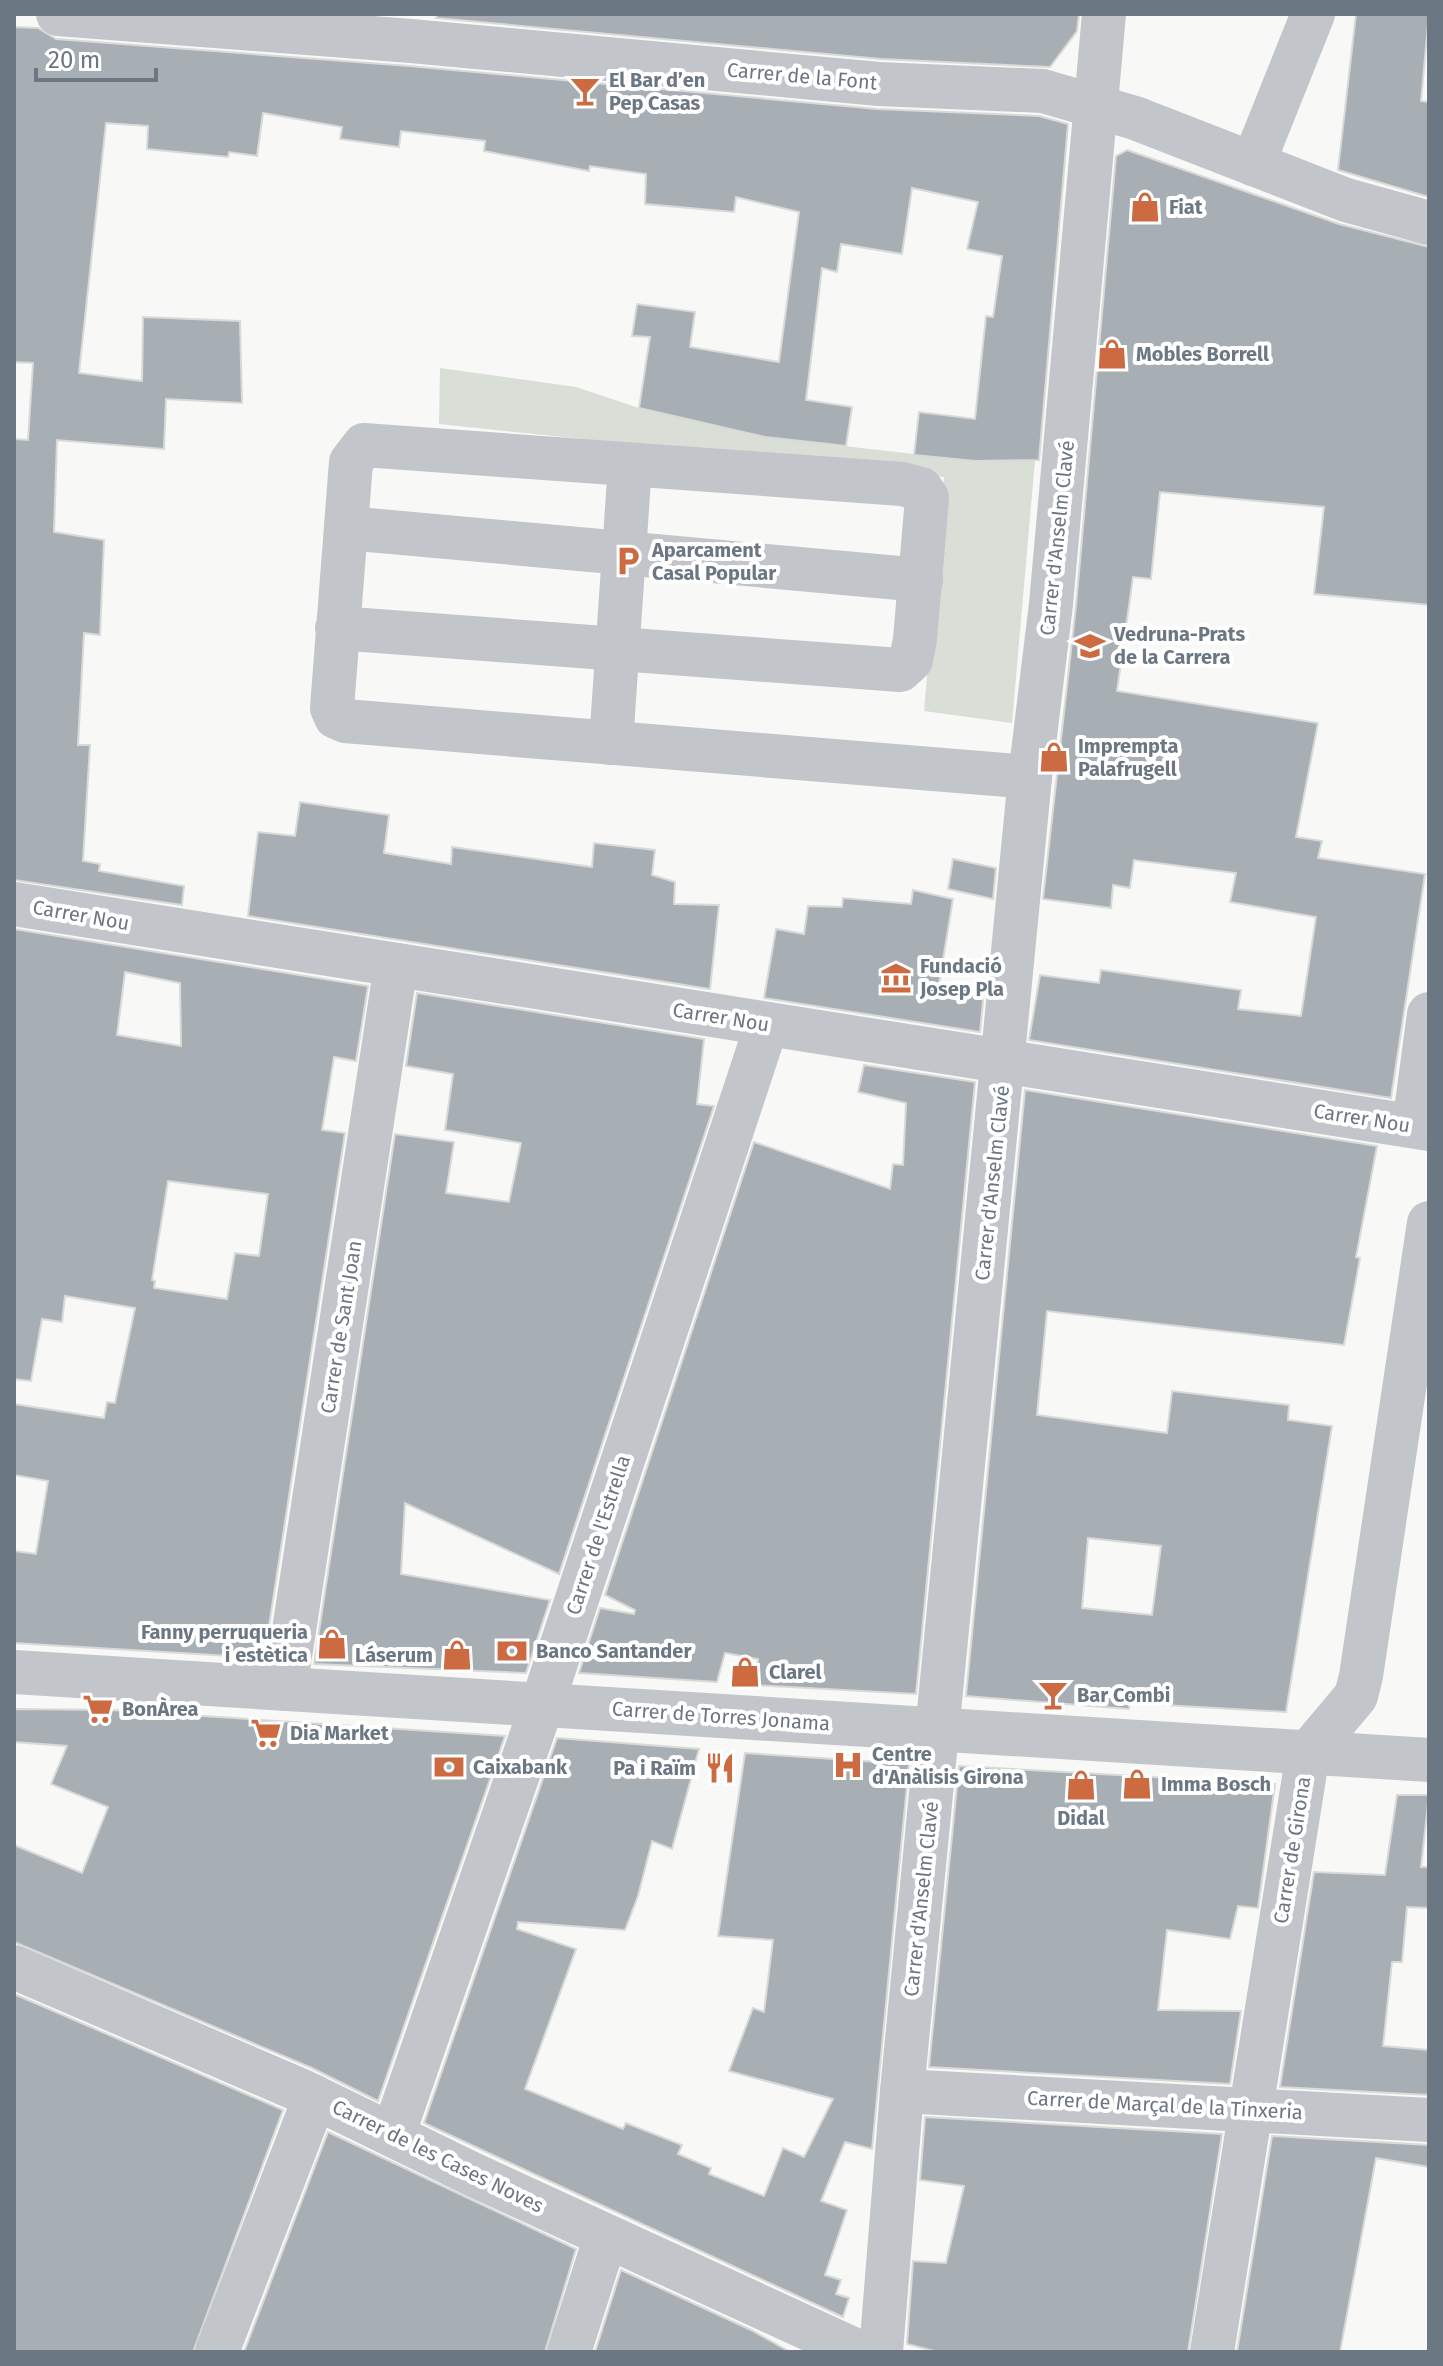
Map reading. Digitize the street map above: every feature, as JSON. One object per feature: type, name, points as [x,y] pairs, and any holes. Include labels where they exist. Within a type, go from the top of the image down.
[{"type":"street","name":"Carrer de la Font","points":[[58,14],[418,27],[879,84],[1043,91],[1098,107],[1346,200],[1429,223]]},
{"type":"street","name":"Carrer d'Anselm Clavé","points":[[881,2352],[902,2091],[1030,777],[1051,604],[1104,14]]},
{"type":"street","points":[[1253,164],[1313,14]]},
{"type":"street","points":[[337,628],[900,670],[911,660],[927,498],[921,489],[902,484],[405,445],[364,445],[356,451],[351,462],[337,628],[332,708],[336,717],[345,721],[1030,777]]},
{"type":"street","points":[[611,743],[630,465]]},
{"type":"street","points":[[347,528],[921,580]]},
{"type":"street","name":"Carrer Nou","points":[[14,904],[1421,1127]]},
{"type":"street","name":"Carrer de Sant Joan","points":[[285,1689],[396,965]]},
{"type":"street","points":[[1421,1127],[1429,1014]]},
{"type":"street","name":"Carrer de l'Estrella","points":[[393,2135],[542,1705],[767,1024]]},
{"type":"street","name":"Carrer de Girona","points":[[1212,2352],[1308,1753],[1356,1696],[1361,1676],[1429,1223]]},
{"type":"street","name":"Carrer de Torres Jonama","points":[[14,1672],[1429,1760]]},
{"type":"street","name":"Carrer de les Cases Noves","points":[[14,1967],[315,2097],[859,2352]]},
{"type":"street","name":"Carrer de Marçal de la Tinxeria","points":[[902,2091],[1429,2120]]},
{"type":"street","points":[[217,2352],[315,2097]]},
{"type":"street","points":[[569,2352],[606,2236]]},
{"type":"shaded area","points":[[440,368],[576,387],[639,408],[765,437],[975,461],[1035,460],[1012,723],[924,711],[944,477],[439,424]]},
{"type":"building","points":[[438,14],[1079,14],[1077,31],[1050,67],[881,59],[436,18]]},
{"type":"building","points":[[1356,14],[1429,14],[1421,101],[1429,102],[1429,197],[1338,170]]},
{"type":"building","points":[[14,27],[38,28],[56,39],[409,66],[877,109],[1039,116],[1068,124],[1039,460],[975,461],[914,455],[919,412],[975,419],[986,316],[993,317],[1002,256],[967,249],[978,202],[912,188],[902,254],[841,244],[837,272],[822,268],[806,400],[852,407],[846,446],[765,437],[639,408],[650,337],[632,336],[637,304],[695,312],[690,347],[779,362],[799,212],[736,197],[734,212],[645,204],[646,174],[590,166],[589,171],[484,151],[485,141],[401,131],[399,147],[340,139],[342,127],[263,113],[257,156],[229,152],[228,157],[147,149],[148,126],[106,123],[79,373],[142,381],[143,317],[240,321],[242,403],[166,399],[164,449],[57,440],[54,532],[104,540],[100,635],[84,633],[78,745],[90,745],[83,861],[100,864],[99,871],[184,886],[182,905],[14,880],[14,439],[28,440],[33,363],[14,362]]},
{"type":"building","points":[[1127,150],[1339,224],[1429,247],[1429,605],[1314,594],[1324,507],[1160,492],[1151,579],[1133,577],[1117,691],[1318,723],[1296,837],[1322,841],[1318,858],[1425,874],[1391,1098],[1029,1040],[1040,975],[1099,983],[1101,970],[1241,990],[1238,1009],[1301,1016],[1316,917],[1230,902],[1236,873],[1134,860],[1130,888],[1113,885],[1111,908],[1043,899],[1076,606],[1116,156]]},
{"type":"building","points":[[300,802],[389,815],[384,853],[451,864],[452,847],[592,867],[594,843],[655,850],[652,875],[675,882],[674,904],[719,905],[710,989],[248,916],[258,832],[295,836]]},
{"type":"building","points":[[953,859],[996,868],[993,899],[948,889]]},
{"type":"building","points":[[913,890],[953,899],[939,984],[984,991],[980,1032],[764,998],[776,929],[804,934],[808,906],[842,907],[843,898],[911,904]]},
{"type":"building","points":[[14,929],[368,986],[356,1061],[334,1057],[322,1130],[345,1133],[264,1658],[14,1643],[14,1551],[36,1554],[48,1481],[14,1475],[14,1404],[104,1418],[107,1402],[115,1403],[135,1308],[65,1296],[62,1322],[42,1319],[31,1381],[14,1379]],"holes":[[[125,972],[180,983],[181,1046],[117,1035]],[[168,1181],[268,1194],[259,1256],[235,1253],[227,1299],[154,1288],[155,1281],[152,1280]]]},
{"type":"building","points":[[417,993],[704,1039],[697,1104],[714,1106],[559,1574],[405,1503],[401,1574],[550,1600],[526,1673],[314,1664],[395,1134],[454,1142],[446,1193],[509,1202],[521,1143],[445,1130],[453,1074],[406,1066]]},
{"type":"building","points":[[864,1065],[975,1082],[916,1694],[755,1685],[758,1659],[725,1653],[717,1682],[579,1673],[600,1608],[634,1614],[635,1610],[605,1595],[754,1142],[890,1189],[893,1164],[903,1165],[906,1103],[858,1092]]},
{"type":"building","points":[[1025,1090],[1377,1146],[1356,1257],[1360,1258],[1344,1345],[1047,1311],[1037,1415],[1167,1433],[1172,1391],[1289,1405],[1288,1420],[1332,1426],[1286,1712],[1130,1703],[1129,1709],[966,1696]],"holes":[[[1088,1538],[1161,1546],[1152,1615],[1082,1608]]]},
{"type":"building","points":[[14,1709],[112,1710],[505,1736],[378,2101],[312,2068],[14,1942],[14,1845],[82,1873],[108,1807],[51,1784],[67,1746],[14,1742]]},
{"type":"building","points":[[557,1738],[699,1749],[672,1849],[652,1841],[638,1896],[625,1930],[518,1922],[517,1929],[576,1949],[525,2089],[623,2129],[626,2123],[682,2145],[678,2154],[711,2168],[709,2174],[764,2196],[783,2148],[804,2157],[833,2099],[729,2071],[753,2008],[764,2012],[773,1940],[718,1936],[745,1753],[909,1764],[872,2149],[845,2142],[821,2201],[847,2210],[825,2275],[841,2280],[836,2294],[849,2298],[843,2317],[424,2123]]},
{"type":"building","points":[[959,1766],[1275,1784],[1258,1908],[1238,1906],[1230,1939],[1167,1930],[1158,2010],[1241,2011],[1230,2084],[929,2067]]},
{"type":"building","points":[[1397,1795],[1429,1795],[1421,1867],[1429,1867],[1429,1908],[1407,1907],[1402,1962],[1392,1962],[1383,2046],[1429,2050],[1429,2095],[1280,2087],[1314,1872],[1385,1875]]},
{"type":"building","points":[[14,1994],[283,2110],[193,2352],[14,2352]]},
{"type":"building","points":[[925,2117],[1222,2134],[1188,2352],[938,2352],[907,2344],[913,2261],[946,2263],[964,2186],[920,2180]]},
{"type":"building","points":[[328,2132],[576,2249],[545,2352],[244,2352]]},
{"type":"building","points":[[1272,2136],[1429,2145],[1429,2167],[1376,2158],[1340,2352],[1237,2352]]},
{"type":"building","points":[[621,2270],[751,2330],[790,2352],[595,2352]]},
{"type":"place","name":"El Bar d’en Pep Casas","points":[[585,91]]},
{"type":"place","name":"Fiat","points":[[1145,207]]},
{"type":"place","name":"Mobles Borrell","points":[[1112,354]]},
{"type":"place","name":"Aparcament Casal Popular","points":[[628,561]]},
{"type":"place","name":"Vedruna-Prats de la Carrera","points":[[1090,646]]},
{"type":"place","name":"Imprempta Palafrugell","points":[[1054,757]]},
{"type":"place","name":"Fundació Josep Pla","points":[[896,978]]},
{"type":"place","name":"Fanny perruqueria i estètica","points":[[332,1644]]},
{"type":"place","name":"Banco Santander","points":[[512,1651]]},
{"type":"place","name":"Láserum","points":[[457,1655]]},
{"type":"place","name":"Clarel","points":[[745,1672]]},
{"type":"place","name":"Bar Combi","points":[[1053,1695]]},
{"type":"place","name":"BonÀrea","points":[[98,1709]]},
{"type":"place","name":"Dia Market","points":[[266,1733]]},
{"type":"place","name":"Centre d'Anàlisis Girona","points":[[848,1765]]},
{"type":"place","name":"Caixabank","points":[[449,1767]]},
{"type":"place","name":"Pa i Raïm","points":[[720,1768]]},
{"type":"place","name":"Imma Bosch","points":[[1137,1784]]},
{"type":"place","name":"Didal","points":[[1081,1785]]}]
